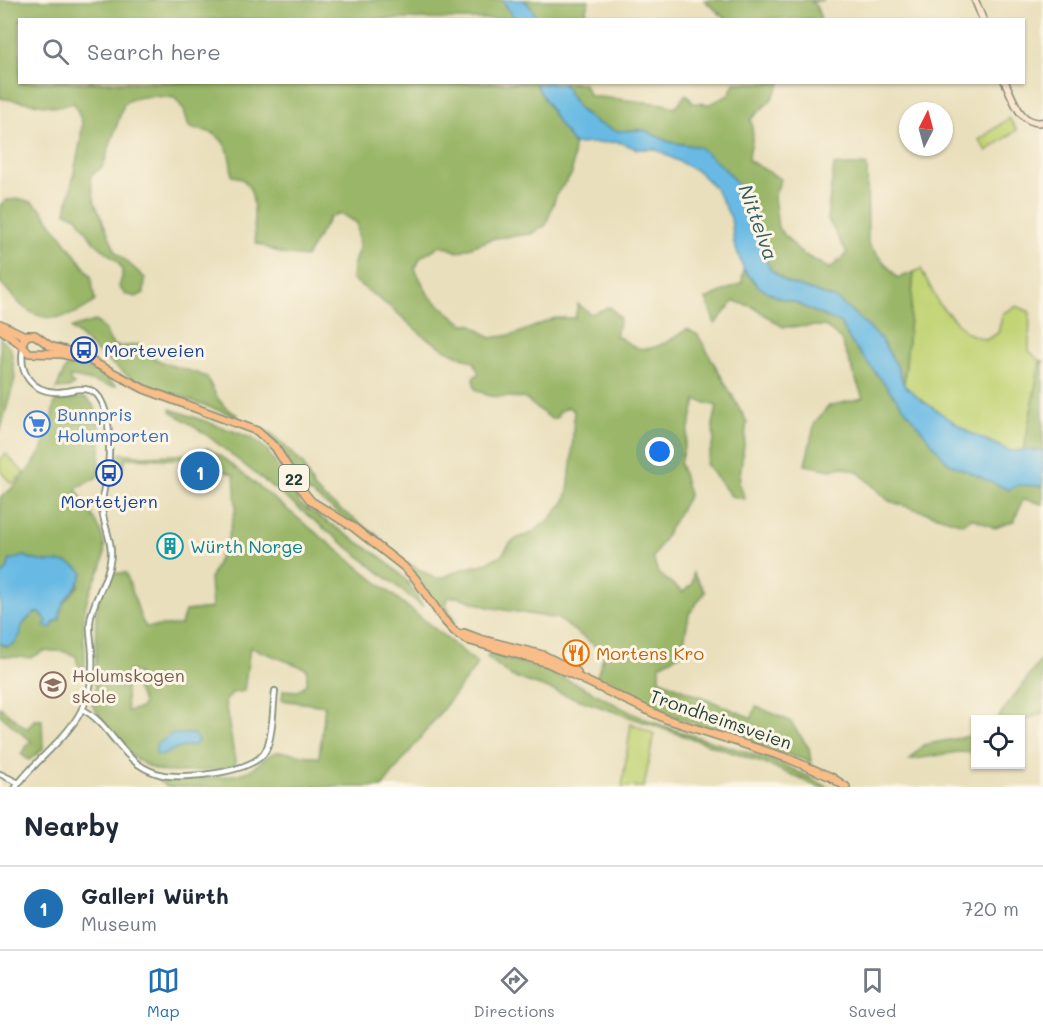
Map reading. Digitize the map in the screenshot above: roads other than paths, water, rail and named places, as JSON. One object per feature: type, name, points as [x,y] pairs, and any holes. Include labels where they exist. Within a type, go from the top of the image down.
[{"type":"main road","points":[[975,0],[982,18]]},
{"type":"main road","points":[[1006,84],[1026,120],[1033,123],[1043,122]]},
{"type":"main road","name":"22","points":[[0,324],[27,336],[35,335],[41,341]]},
{"type":"main road","name":"22","points":[[0,329],[33,353]]},
{"type":"main road","points":[[23,347],[22,341],[27,336]]},
{"type":"main road","points":[[33,353],[40,348],[41,341]]},
{"type":"main road","name":"Trondheimsveien","points":[[41,341],[54,348],[96,358],[117,374]]},
{"type":"main road","name":"Trondheimsveien","points":[[33,353],[79,357],[95,362],[144,389],[262,434],[275,447],[311,501],[353,527],[403,566],[416,578],[455,632],[472,642],[542,660],[666,719],[780,755],[846,787]]},
{"type":"main road","name":"Trondheimsveien","points":[[812,769],[838,787]]},
{"type":"street","points":[[0,774],[18,785],[31,767],[64,736],[82,709],[89,691],[92,667],[90,626],[92,614],[108,570],[111,554],[102,508],[109,455],[105,413],[100,400],[92,392],[80,389],[58,392],[43,390],[30,382],[22,364],[23,347]]},
{"type":"street","points":[[24,370],[26,361],[33,353]]},
{"type":"street","points":[[82,709],[97,719],[129,756],[140,765],[157,773],[179,776],[244,768],[261,757],[269,743],[275,691]]},
{"type":"water","points":[[502,0],[524,0],[537,18],[514,18]]},
{"type":"water","points":[[536,84],[564,84],[579,110],[597,123],[616,131],[644,130],[669,142],[699,147],[725,169],[738,185],[770,269],[786,282],[836,299],[851,311],[880,338],[897,366],[904,385],[920,399],[970,433],[1010,451],[1043,451],[1043,486],[1018,485],[1009,490],[948,463],[851,342],[840,322],[795,302],[779,298],[759,287],[744,270],[734,243],[731,218],[715,188],[699,172],[655,149],[637,149],[619,142],[574,144],[560,126]]},
{"type":"water","points":[[25,556],[33,560],[70,564],[83,573],[63,605],[60,619],[54,622],[52,627],[44,626],[47,621],[40,613],[34,613],[23,625],[21,634],[14,644],[7,647],[0,643],[0,577],[7,569],[10,560]]},
{"type":"water","points":[[172,734],[194,734],[198,741],[195,745],[175,749],[161,756],[156,754],[156,745]]},
{"type":"place","name":"Morteveien","points":[[84,350]]},
{"type":"place","name":"Bunnpris Holumporten","points":[[37,424]]},
{"type":"place","name":"Galleri Würth","points":[[200,471]]},
{"type":"place","name":"Mortetjern","points":[[109,473]]},
{"type":"place","name":"Würth Norge","points":[[170,546]]},
{"type":"place","name":"Mortens Kro","points":[[576,653]]},
{"type":"place","name":"Holumskogen skole","points":[[53,685]]},
{"type":"water label","name":"Nittelva","points":[[759,222]]}]
